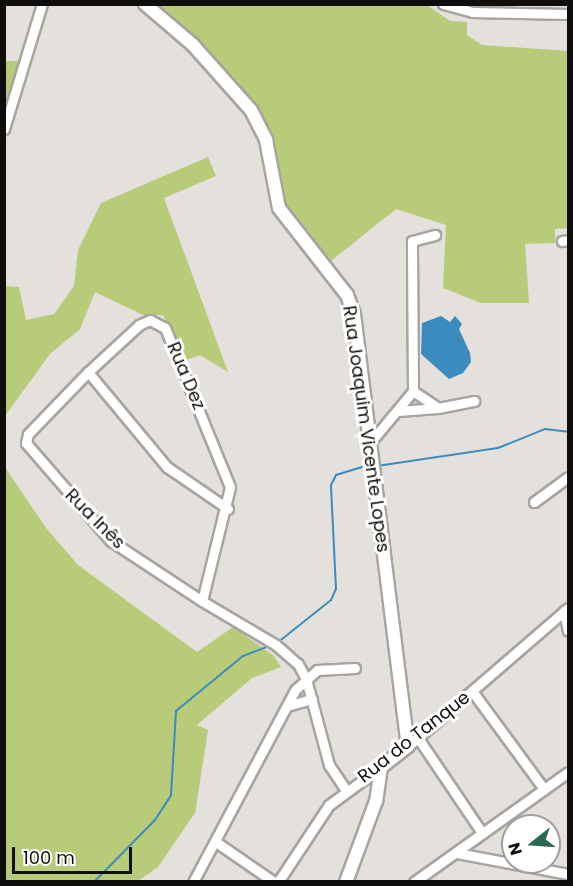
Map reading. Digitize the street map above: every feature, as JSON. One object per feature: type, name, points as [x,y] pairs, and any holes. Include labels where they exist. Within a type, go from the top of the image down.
[{"type":"street","points":[[4,129],[42,4]]},
{"type":"street","name":"Rua Joaquim Vicente Lopes","points":[[145,4],[226,79],[260,124],[266,140],[279,208],[351,303],[373,477],[413,742],[482,833]]},
{"type":"street","points":[[443,4],[461,11],[505,8],[567,11]]},
{"type":"street","points":[[369,444],[413,392],[412,242],[415,238],[435,235]]},
{"type":"street","name":"Rua Dez","points":[[28,446],[28,434],[88,372],[144,322],[161,323],[228,478],[228,509]]},
{"type":"street","points":[[88,372],[167,467],[228,509],[202,601]]},
{"type":"street","points":[[413,392],[438,408]]},
{"type":"street","points":[[398,411],[438,408],[474,401]]},
{"type":"street","name":"Rua Inês","points":[[28,446],[111,541],[285,652],[306,679]]},
{"type":"street","points":[[534,502],[568,477]]},
{"type":"street","points":[[566,610],[568,631]]},
{"type":"street","name":"Rua do Tanque","points":[[276,882],[320,816],[346,790],[413,742],[566,610]]},
{"type":"street","points":[[193,882],[287,706],[306,679],[322,668],[355,668]]},
{"type":"street","points":[[306,679],[329,765],[346,790]]},
{"type":"street","points":[[472,691],[544,789]]},
{"type":"street","points":[[287,706],[312,699]]},
{"type":"street","points":[[346,882],[376,801],[381,767]]},
{"type":"street","points":[[414,882],[568,772]]},
{"type":"street","points":[[216,842],[276,882]]},
{"type":"street","points":[[457,853],[568,874]]},
{"type":"green space","points":[[156,5],[427,5],[450,21],[467,22],[467,35],[482,45],[568,51],[568,228],[555,229],[555,243],[525,244],[529,303],[481,303],[443,288],[446,225],[396,209],[331,261],[284,202],[274,137],[256,104]]},
{"type":"green space","points":[[4,61],[19,61],[5,107]]},
{"type":"green space","points":[[208,157],[216,176],[164,198],[228,372],[200,355],[186,360],[163,315],[143,315],[95,292],[80,329],[50,354],[5,416],[5,286],[19,287],[26,320],[54,314],[74,286],[78,250],[101,203]]},
{"type":"green space","points":[[5,467],[46,528],[78,565],[197,652],[233,627],[274,656],[281,667],[252,678],[197,725],[208,730],[195,813],[158,867],[138,881],[5,881]]},
{"type":"water","points":[[441,316],[450,322],[455,316],[462,324],[459,329],[470,353],[471,362],[463,373],[449,379],[421,354],[422,323]]},
{"type":"waterway","points":[[377,466],[498,448],[545,429],[568,432]]},
{"type":"waterway","points":[[277,643],[331,600],[336,589],[331,485],[336,475],[368,465]]},
{"type":"waterway","points":[[94,882],[155,820],[171,795],[176,711],[243,656],[271,645]]}]
